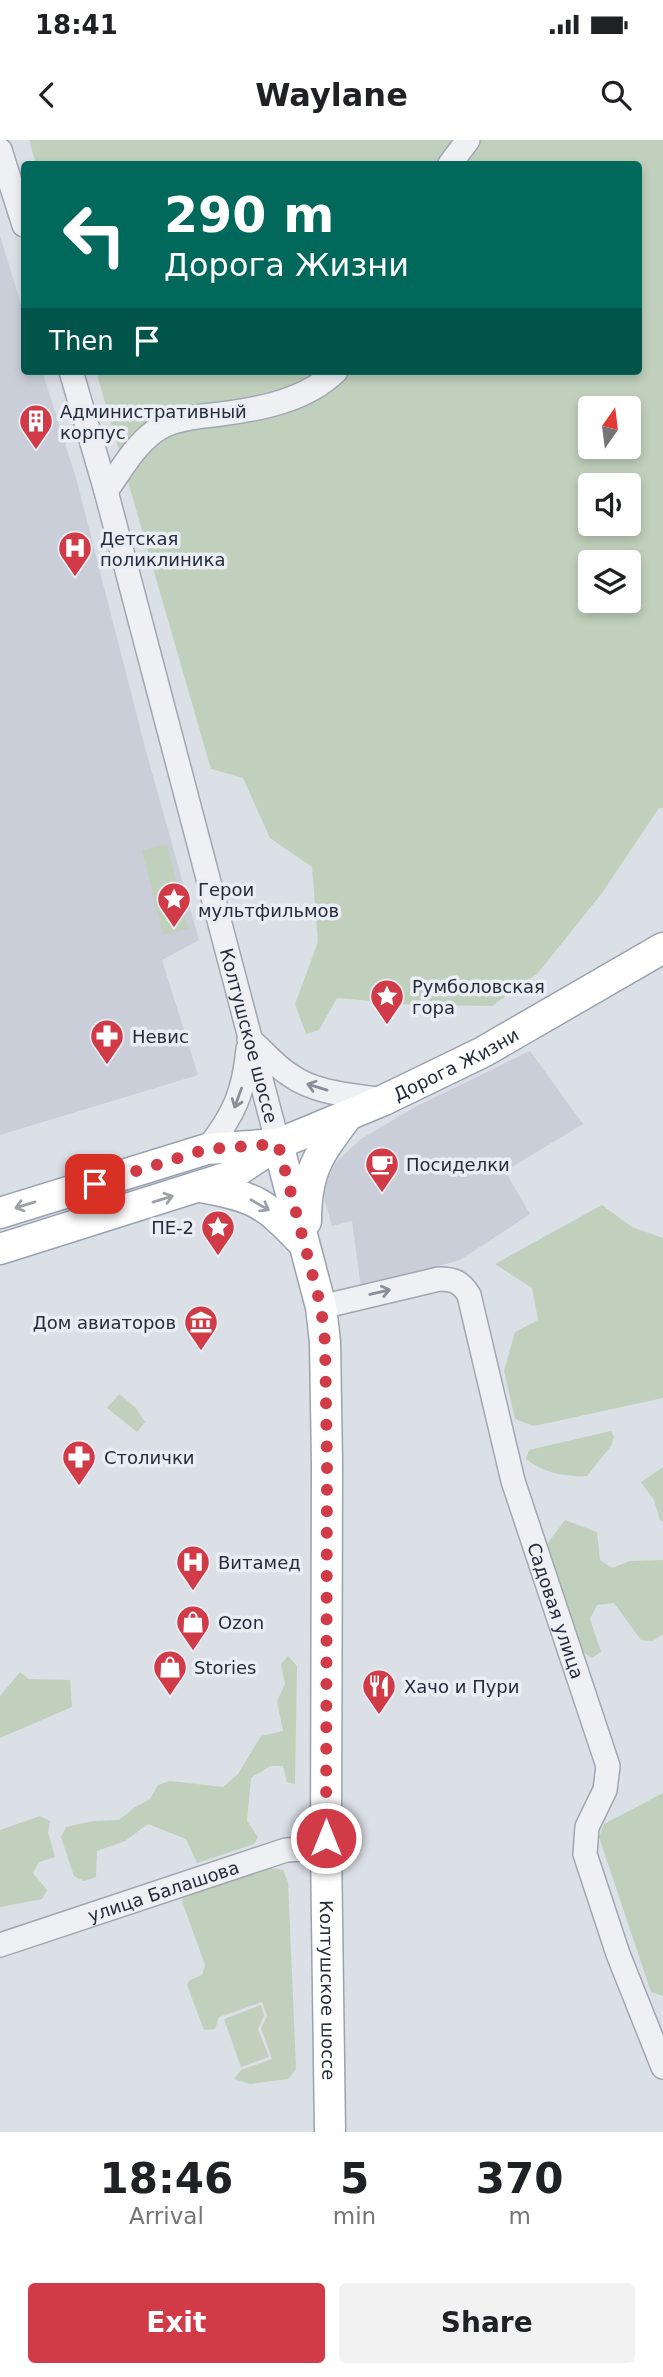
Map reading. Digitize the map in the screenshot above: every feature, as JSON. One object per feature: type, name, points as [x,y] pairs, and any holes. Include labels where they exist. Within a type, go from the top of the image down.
[{"type":"main road","name":"Дорога Жизни","points":[[0,1249],[228,1177],[278,1144],[384,1100],[483,1052],[663,948]]},
{"type":"main road","points":[[306,1246],[306,1195],[312,1171],[321,1151],[348,1114]]},
{"type":"main road","name":"Дорога Жизни","points":[[0,1213],[207,1149],[278,1144]]},
{"type":"main road","name":"Колтушское шоссе","points":[[278,1144],[321,1307],[325,1342],[326,1848],[330,2132]]},
{"type":"main road","points":[[201,1187],[239,1194],[259,1202],[277,1215],[306,1246]]},
{"type":"street","points":[[452,161],[468,140]]},
{"type":"street","points":[[0,150],[21,216]]},
{"type":"street","name":"Колтушское шоссе","points":[[72,375],[106,491],[278,1144]]},
{"type":"street","points":[[106,491],[134,450],[164,426],[290,399],[326,382],[332,375]]},
{"type":"street","points":[[249,1039],[289,1075],[309,1085],[337,1093],[384,1100]]},
{"type":"street","points":[[207,1149],[225,1127],[239,1100],[249,1039]]},
{"type":"street","name":"Садовая улица","points":[[321,1307],[439,1279],[452,1279],[463,1285],[469,1295],[513,1481],[608,1766],[605,1790],[587,1827],[585,1854],[618,1954],[663,2067]]},
{"type":"street","name":"улица Балашова","points":[[0,1945],[286,1850],[326,1848]]},
{"type":"shaded area","points":[[0,236],[21,304],[21,375],[43,375],[76,478],[147,755],[199,940],[162,960],[198,1075],[0,1135]]},
{"type":"shaded area","points":[[530,1051],[583,1124],[505,1171],[530,1214],[460,1260],[361,1288],[352,1221],[332,1226],[325,1201],[324,1188],[335,1163],[361,1139],[415,1107]]},
{"type":"green space","points":[[29,140],[663,140],[663,808],[659,808],[602,893],[538,973],[492,1006],[417,1005],[337,998],[319,1030],[306,1034],[295,1004],[318,942],[312,867],[270,838],[243,778],[211,769],[97,375],[642,375],[642,161],[35,161]]},
{"type":"green space","points":[[167,844],[188,929],[163,935],[142,850]]},
{"type":"green space","points":[[602,1205],[632,1227],[663,1238],[663,1398],[534,1426],[515,1419],[504,1371],[515,1332],[538,1320],[532,1288],[495,1264]]},
{"type":"green space","points":[[119,1394],[135,1407],[145,1422],[137,1432],[107,1408]]},
{"type":"green space","points":[[611,1431],[614,1437],[611,1446],[587,1476],[555,1473],[539,1468],[526,1459],[529,1450]]},
{"type":"green space","points":[[663,1467],[663,1522],[654,1500],[641,1482]]},
{"type":"green space","points":[[565,1520],[597,1532],[600,1560],[612,1568],[630,1561],[663,1560],[663,1634],[653,1641],[641,1640],[614,1603],[597,1605],[590,1619],[601,1652],[592,1658],[579,1650],[547,1544]]},
{"type":"green space","points":[[288,1656],[297,1666],[295,1784],[287,1782],[283,1766],[270,1766],[251,1778],[247,1821],[258,1837],[254,1844],[197,1863],[186,1839],[148,1824],[125,1841],[97,1851],[96,1877],[84,1881],[74,1876],[61,1837],[66,1827],[93,1821],[119,1820],[150,1799],[158,1785],[170,1781],[223,1787],[238,1774],[261,1736],[283,1731],[277,1701],[285,1684],[281,1664]]},
{"type":"green space","points":[[20,1672],[29,1679],[70,1680],[72,1707],[0,1738],[0,1696]]},
{"type":"green space","points":[[663,1793],[663,1996],[651,1992],[599,1837],[604,1824]]},
{"type":"green space","points":[[40,1816],[50,1821],[48,1832],[55,1857],[39,1862],[33,1873],[47,1890],[42,1899],[0,1907],[0,1830]]},
{"type":"green space","points":[[260,1866],[283,1870],[288,1882],[296,2069],[288,2079],[250,2084],[234,2079],[241,2070],[272,2059],[261,2028],[267,2016],[262,2002],[219,2017],[215,2029],[204,2030],[187,1985],[190,1980],[202,1975],[205,1965],[182,1901],[187,1890]]},
{"type":"green space","points":[[261,2005],[264,2016],[258,2029],[269,2057],[241,2067],[224,2019]]},
{"type":"place","name":"Административный корпус","points":[[36,451]]},
{"type":"place","name":"Детская поликлиника","points":[[75,578]]},
{"type":"place","name":"Герои мультфильмов","points":[[174,929]]},
{"type":"place","name":"Румболовская гора","points":[[387,1026]]},
{"type":"place","name":"Невис","points":[[107,1066]]},
{"type":"place","name":"Посиделки","points":[[382,1194]]},
{"type":"place","name":"ПЕ-2","points":[[218,1257]]},
{"type":"place","name":"Дом авиаторов","points":[[201,1352]]},
{"type":"place","name":"Столички","points":[[79,1487]]},
{"type":"place","name":"Витамед","points":[[193,1592]]},
{"type":"place","name":"Ozon","points":[[193,1652]]},
{"type":"place","name":"Stories","points":[[170,1697]]},
{"type":"place","name":"Хачо и Пури","points":[[379,1716]]},
{"type":"route","points":[[95,1184],[207,1149],[278,1144],[321,1307],[325,1342],[326,1838]]}]
